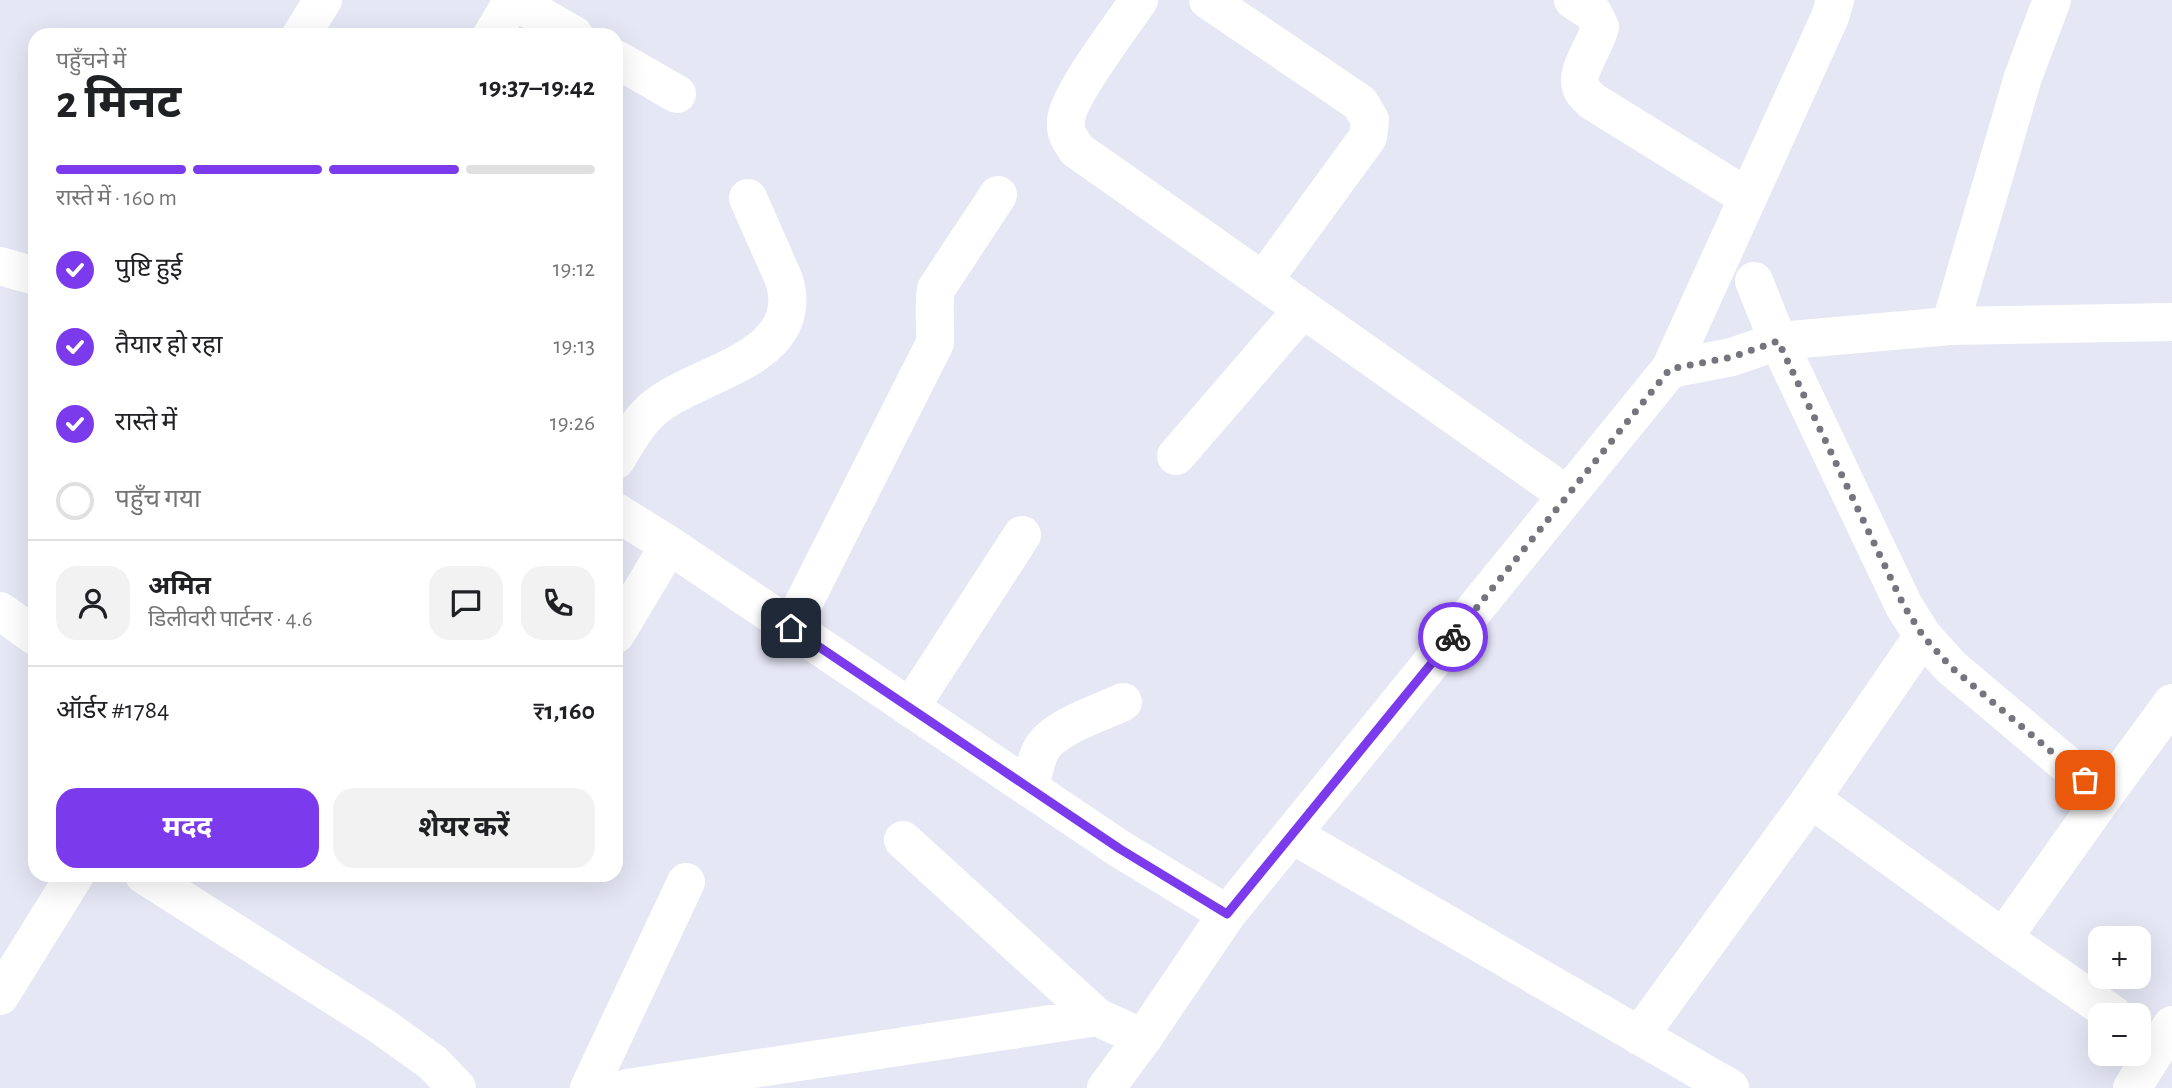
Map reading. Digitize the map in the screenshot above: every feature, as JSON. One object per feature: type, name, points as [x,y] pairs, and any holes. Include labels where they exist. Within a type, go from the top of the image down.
[{"type":"street","points":[[305,28],[323,0]]},
{"type":"street","points":[[496,28],[513,0],[562,28]]},
{"type":"street","points":[[1139,0],[1075,94],[1066,118],[1067,136],[1077,150],[1567,495]]},
{"type":"street","points":[[1208,0],[1360,103],[1370,120],[1368,137],[1263,281]]},
{"type":"street","points":[[1573,0],[1593,13],[1600,27],[1597,41],[1580,72],[1581,88],[1592,101],[1747,197]]},
{"type":"street","points":[[1106,1088],[1227,914],[1670,369],[1830,17],[1835,0]]},
{"type":"street","points":[[1950,326],[2023,77],[2052,0]]},
{"type":"street","points":[[623,63],[677,94]]},
{"type":"street","points":[[791,628],[935,343],[933,306],[936,289],[998,195]]},
{"type":"street","points":[[623,449],[639,424],[658,405],[689,386],[757,354],[782,327],[788,307],[786,285],[748,198]]},
{"type":"street","points":[[0,266],[28,274]]},
{"type":"street","points":[[1754,281],[1778,341],[1904,606],[1923,636],[1951,667],[2104,796]]},
{"type":"street","points":[[1176,456],[1303,309]]},
{"type":"street","points":[[1670,369],[1732,357],[1778,341],[1950,326],[2172,322]]},
{"type":"street","points":[[623,516],[1120,849],[1227,914]]},
{"type":"street","points":[[910,708],[1022,535]]},
{"type":"street","points":[[623,622],[669,545]]},
{"type":"street","points":[[0,611],[28,631]]},
{"type":"street","points":[[1639,1036],[1811,799],[1923,636]]},
{"type":"street","points":[[1029,788],[1040,751],[1048,740],[1059,732],[1123,702]]},
{"type":"street","points":[[2003,938],[2172,703]]},
{"type":"street","points":[[1811,799],[2098,1003]]},
{"type":"street","points":[[903,840],[1097,1017],[1143,1038]]},
{"type":"street","points":[[1288,841],[1730,1088]]},
{"type":"street","points":[[0,996],[71,882]]},
{"type":"street","points":[[155,882],[383,1027],[433,1063],[457,1088]]},
{"type":"street","points":[[589,1088],[686,882]]},
{"type":"street","points":[[627,1088],[1097,1017]]},
{"type":"way so far","points":[[1453,637],[1670,369],[1732,357],[1778,341],[1904,606],[1923,636],[1951,667],[2085,780]]},
{"type":"route","points":[[791,628],[1120,849],[1227,914],[1453,637]]}]
